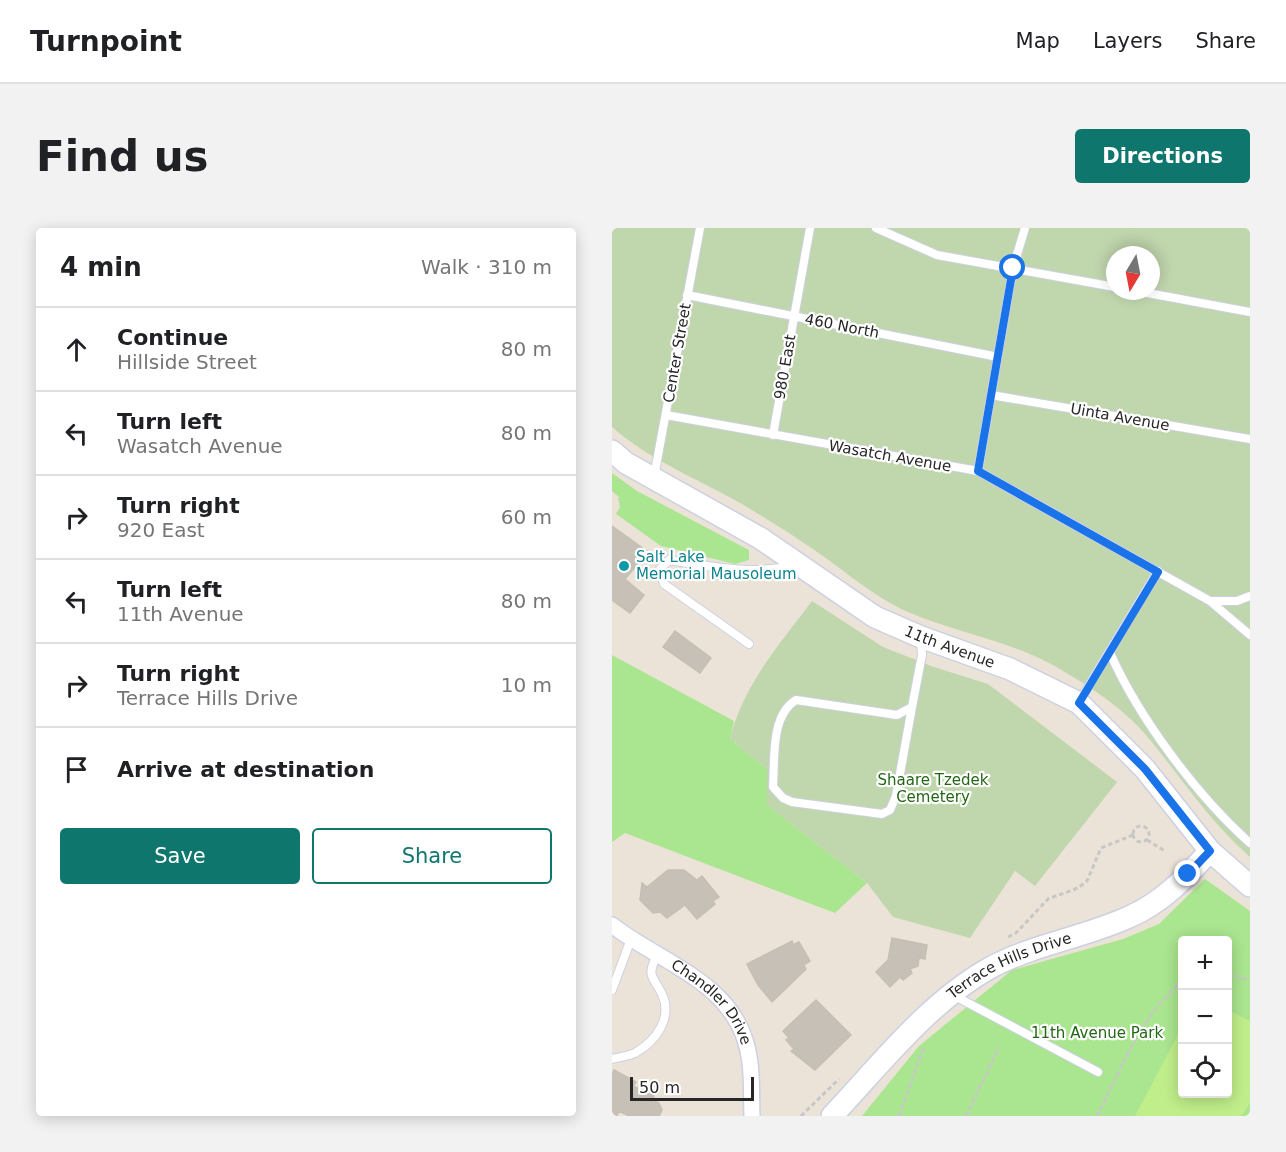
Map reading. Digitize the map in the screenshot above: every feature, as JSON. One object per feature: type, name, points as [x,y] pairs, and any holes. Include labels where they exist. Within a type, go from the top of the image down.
[{"type":"street","name":"11th Avenue","points":[[612,451],[626,463],[760,538],[875,617],[921,637],[1010,669],[1079,703],[1145,769],[1210,851],[1250,886]]},
{"type":"street","name":"Terrace Hills Drive","points":[[832,1116],[951,995],[986,970],[1021,953],[1112,924],[1140,912],[1169,892],[1210,851]]},
{"type":"street","name":"Chandler Drive","points":[[612,925],[657,956],[706,984],[737,1020],[746,1042],[751,1066],[752,1116]]},
{"type":"lane","name":"Center Street","points":[[654,479],[700,228]]},
{"type":"lane","name":"980 East","points":[[772,435],[810,228]]},
{"type":"lane","points":[[876,228],[937,255],[1106,285]]},
{"type":"lane","points":[[978,471],[1013,268],[1025,228]]},
{"type":"lane","name":"460 North","points":[[687,295],[998,357]]},
{"type":"lane","points":[[1160,295],[1250,312]]},
{"type":"lane","name":"Uinta Avenue","points":[[991,395],[1250,439]]},
{"type":"lane","name":"Wasatch Avenue","points":[[666,415],[978,471],[1210,601],[1250,635]]},
{"type":"lane","points":[[749,644],[664,584],[660,569],[669,560],[745,571],[767,571],[799,564]]},
{"type":"lane","points":[[1079,703],[1158,572]]},
{"type":"lane","points":[[1210,601],[1237,601],[1250,596]]},
{"type":"lane","points":[[912,707],[897,715],[796,700],[787,706],[777,731],[773,787],[783,798],[792,802],[882,814],[890,810],[896,796],[922,655],[921,637]]},
{"type":"lane","points":[[1110,654],[1142,713],[1211,805],[1250,843]]},
{"type":"lane","points":[[612,990],[631,939]]},
{"type":"lane","points":[[612,1059],[635,1053],[659,1033],[666,1017],[662,994],[651,980],[651,967],[657,956]]},
{"type":"lane","points":[[951,995],[1098,1072]]},
{"type":"path","points":[[1147,840],[1149,832],[1146,828],[1135,828],[1132,833],[1135,840],[1142,842],[1147,840],[1165,851]]},
{"type":"path","points":[[1232,975],[1250,981]]},
{"type":"path","points":[[1097,1116],[1146,1022],[1164,996],[1178,985]]},
{"type":"path","points":[[899,1116],[924,1046]]},
{"type":"path","points":[[966,1116],[999,1047]]},
{"type":"green space","points":[[612,228],[1250,228],[1250,857],[1209,815],[1141,730],[1111,702],[1088,686],[1028,653],[927,620],[895,606],[779,527],[742,504],[665,463],[612,427]]},
{"type":"green space","points":[[612,473],[637,491],[749,550],[749,560],[735,564],[661,546],[616,514],[620,507],[618,498],[620,498],[612,491]]},
{"type":"green space","name":"Shaare Tzedek Cemetery","points":[[812,601],[883,647],[934,667],[988,684],[1117,782],[1035,886],[1015,871],[970,938],[893,917],[867,883],[767,805],[767,769],[730,739],[736,719],[753,683]]},
{"type":"green space","points":[[612,655],[734,721],[730,739],[767,769],[767,805],[867,883],[835,913],[625,833],[612,842]]},
{"type":"green space","name":"11th Avenue Park","points":[[1205,879],[1250,911],[1250,1116],[862,1116],[919,1046],[1012,970],[1123,939],[1159,924]]},
{"type":"green space","points":[[1232,1012],[1250,1021],[1250,1102],[1242,1116],[1135,1116],[1178,1035],[1178,1098],[1232,1098]]},
{"type":"building","name":"Salt Lake Memorial Mausoleum","points":[[612,526],[648,552],[625,579],[644,595],[630,613],[612,600]]},
{"type":"building","points":[[675,631],[711,658],[700,673],[663,647]]},
{"type":"building","points":[[668,870],[684,870],[697,880],[702,876],[719,897],[713,901],[715,904],[697,919],[685,905],[667,918],[660,912],[653,913],[640,900],[642,883],[647,887]]},
{"type":"building","points":[[892,938],[927,945],[925,959],[919,958],[918,966],[910,969],[912,973],[903,980],[900,977],[890,987],[876,972],[888,960]]},
{"type":"building","points":[[792,941],[793,945],[799,942],[810,961],[804,965],[806,969],[772,1002],[758,985],[747,964]]},
{"type":"building","points":[[816,1000],[851,1035],[815,1070],[791,1051],[794,1049],[786,1040],[789,1038],[783,1031]]},
{"type":"building","points":[[614,1070],[636,1082],[633,1086],[654,1096],[653,1100],[659,1103],[662,1110],[659,1116],[629,1116],[619,1111],[617,1116],[612,1116],[612,1074]]},
{"type":"place","name":"Salt Lake Memorial Mausoleum","points":[[624,566]]},
{"type":"route","points":[[1013,268],[978,471],[1158,572],[1079,703],[1145,769],[1210,851],[1188,874]]}]
